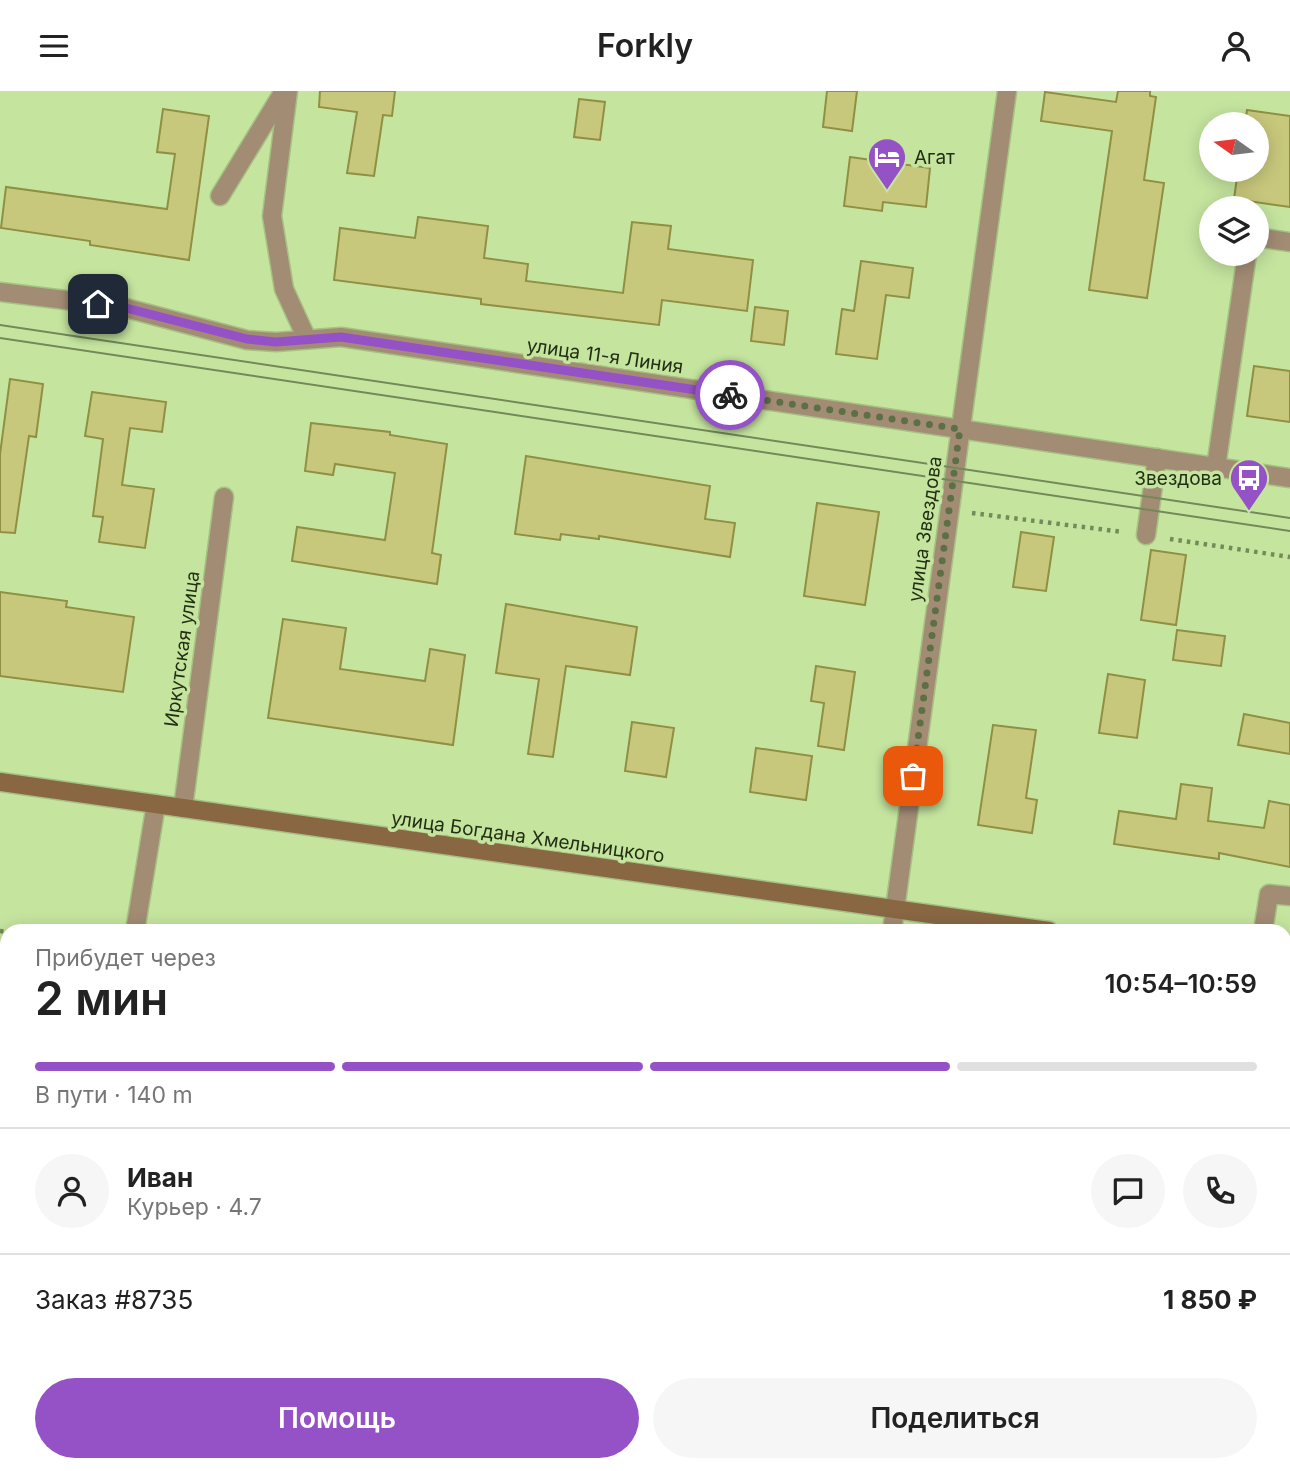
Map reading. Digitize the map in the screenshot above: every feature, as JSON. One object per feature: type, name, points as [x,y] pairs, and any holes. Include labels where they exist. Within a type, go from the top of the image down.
[{"type":"main road","name":"улица Богдана Хмельницкого","points":[[0,782],[1000,924]]},
{"type":"street","points":[[220,196],[286,91]]},
{"type":"street","points":[[286,91],[271,216],[285,289],[306,337]]},
{"type":"street","name":"улица Звездова","points":[[893,924],[1007,91]]},
{"type":"street","points":[[1269,239],[1290,242]]},
{"type":"street","points":[[1216,467],[1245,266]]},
{"type":"street","name":"улица 11-я Линия","points":[[0,292],[122,307],[247,339],[276,342],[306,337],[341,337],[1290,478]]},
{"type":"street","points":[[1146,535],[1157,458]]},
{"type":"street","name":"Иркутская улица","points":[[183,808],[224,497]]},
{"type":"street","points":[[136,924],[156,804]]},
{"type":"street","points":[[1264,924],[1269,894],[1290,897]]},
{"type":"building","points":[[320,91],[395,91],[392,116],[383,115],[374,176],[347,173],[357,112],[319,107]]},
{"type":"building","points":[[827,91],[857,91],[852,131],[823,127]]},
{"type":"building","points":[[1118,91],[1150,91],[1150,96],[1156,97],[1144,180],[1164,183],[1147,298],[1089,290],[1112,131],[1041,121],[1045,92],[1116,102]]},
{"type":"building","points":[[579,99],[605,102],[600,140],[574,137]]},
{"type":"building","points":[[163,109],[209,116],[189,260],[90,245],[90,241],[1,228],[6,187],[167,209],[175,154],[157,152]]},
{"type":"building","points":[[1269,113],[1290,116],[1290,207],[1269,204],[1269,196],[1234,196],[1236,182],[1269,182]]},
{"type":"building","name":"Агат","points":[[850,157],[930,168],[926,207],[883,202],[882,211],[844,206]]},
{"type":"building","points":[[418,217],[488,226],[484,258],[528,264],[526,281],[623,293],[632,222],[671,226],[668,249],[753,260],[747,311],[662,300],[659,325],[481,304],[481,299],[334,280],[340,228],[415,238]]},
{"type":"building","points":[[861,261],[913,268],[909,298],[886,295],[877,359],[836,354],[842,309],[854,311]]},
{"type":"building","points":[[755,307],[788,311],[784,345],[751,341]]},
{"type":"building","points":[[1254,366],[1290,371],[1290,422],[1247,416]]},
{"type":"building","points":[[10,379],[43,384],[36,437],[29,436],[15,533],[0,532],[0,454]]},
{"type":"building","points":[[92,392],[166,402],[162,432],[130,428],[122,485],[154,489],[145,548],[99,542],[103,517],[93,516],[103,439],[85,436]]},
{"type":"building","points":[[311,423],[390,432],[390,435],[447,444],[432,553],[441,555],[437,584],[292,561],[297,527],[385,540],[395,473],[335,464],[333,475],[305,471]]},
{"type":"building","points":[[526,456],[710,486],[705,519],[735,523],[730,557],[599,536],[599,539],[561,534],[560,540],[515,534]]},
{"type":"building","points":[[817,503],[879,512],[865,605],[804,596]]},
{"type":"building","points":[[1021,532],[1054,537],[1046,591],[1013,587]]},
{"type":"building","points":[[1151,550],[1186,555],[1176,625],[1141,620]]},
{"type":"building","points":[[0,592],[67,601],[66,607],[134,617],[123,692],[0,676]]},
{"type":"building","points":[[506,604],[637,627],[630,675],[566,666],[553,757],[528,754],[539,679],[496,673]]},
{"type":"building","points":[[283,619],[346,628],[340,669],[425,681],[430,649],[465,655],[453,745],[268,718]]},
{"type":"building","points":[[1177,630],[1225,636],[1221,666],[1173,660]]},
{"type":"building","points":[[816,666],[855,672],[844,750],[818,746],[824,703],[811,701]]},
{"type":"building","points":[[1108,674],[1145,680],[1137,738],[1099,733]]},
{"type":"building","points":[[1244,714],[1290,723],[1290,754],[1238,745]]},
{"type":"building","points":[[632,722],[674,728],[666,777],[625,771]]},
{"type":"building","points":[[993,725],[1036,730],[1026,798],[1037,800],[1032,833],[978,825]]},
{"type":"building","points":[[756,748],[812,756],[806,800],[750,792]]},
{"type":"building","points":[[1181,784],[1212,788],[1208,821],[1264,828],[1269,801],[1290,805],[1290,867],[1219,853],[1219,859],[1114,844],[1119,811],[1176,819]]},
{"type":"tram line","points":[[0,325],[1290,518]]},
{"type":"tram line","points":[[0,338],[1290,531]]},
{"type":"way so far","points":[[730,395],[960,429],[913,776]]},
{"type":"place","name":"Агат","points":[[887,191]]},
{"type":"place","name":"Звездова","points":[[1249,512]]},
{"type":"route","points":[[98,304],[122,307],[247,339],[276,342],[306,337],[341,337],[730,395]]}]
